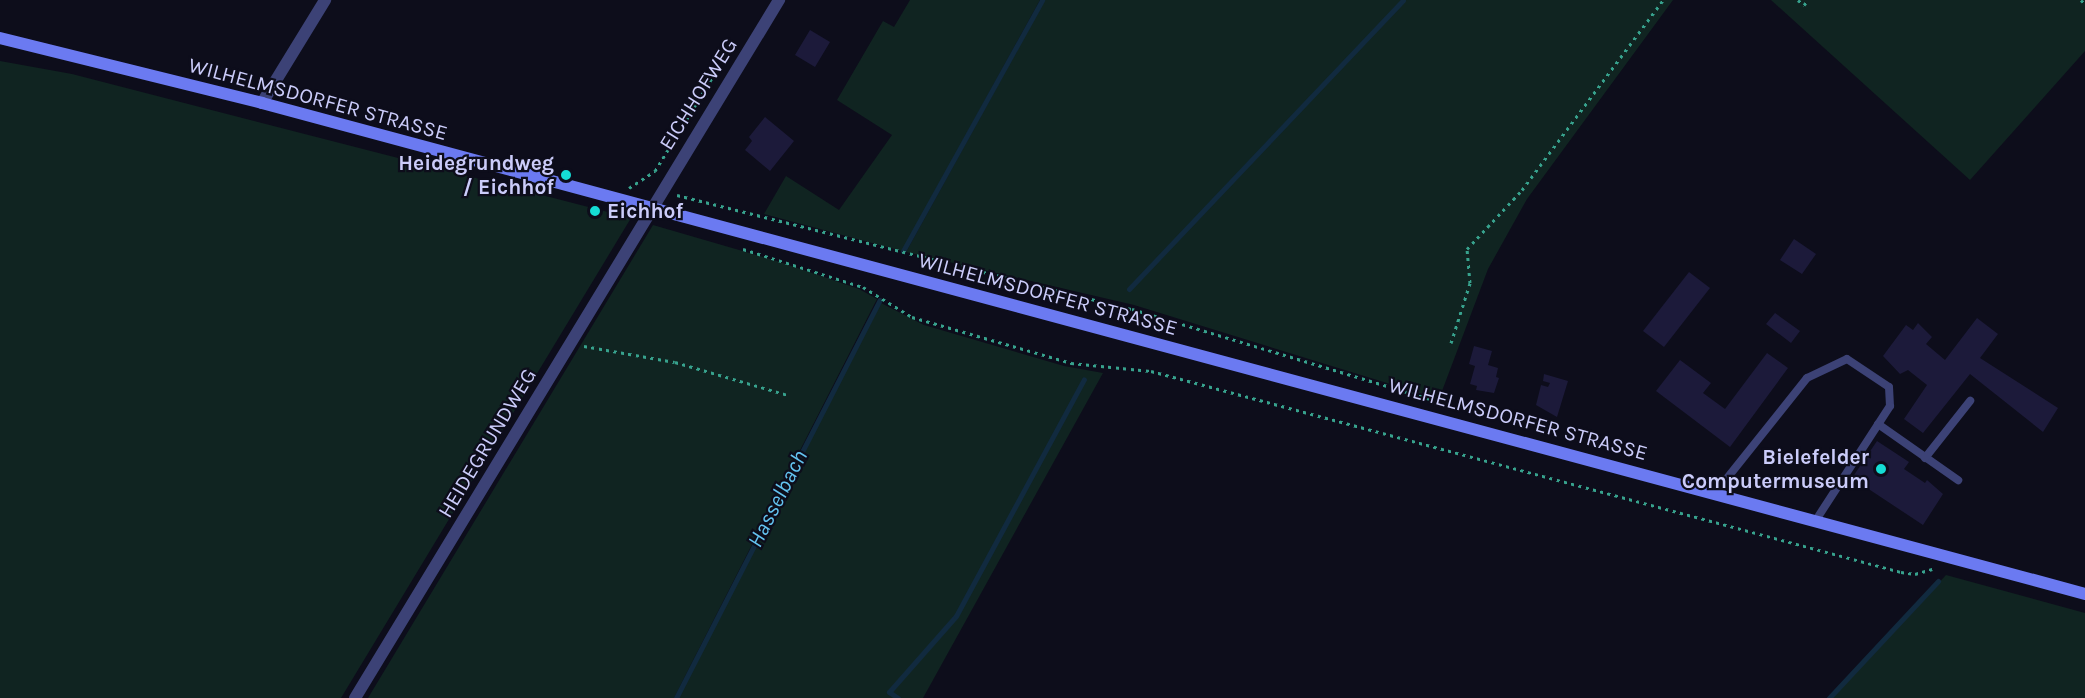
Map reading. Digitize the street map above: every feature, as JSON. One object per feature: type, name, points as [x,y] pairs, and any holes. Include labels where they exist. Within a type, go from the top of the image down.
[{"type":"street","points":[[262,103],[325,0]]},
{"type":"street","name":"EICHHOFWEG","points":[[651,208],[779,0]]},
{"type":"street","name":"WILHELMSDORFER STRASSE","points":[[0,38],[262,103],[1721,494],[2085,594]]},
{"type":"street","name":"HEIDEGRUNDWEG","points":[[355,698],[651,208]]},
{"type":"lane","points":[[1721,494],[1725,482],[1807,378],[1847,359],[1889,387],[1890,406],[1816,520]]},
{"type":"lane","points":[[1925,458],[1970,401]]},
{"type":"lane","points":[[1878,424],[1958,480]]},
{"type":"path","points":[[1451,343],[1470,283],[1467,249],[1522,190],[1663,0]]},
{"type":"path","points":[[1798,0],[1804,5],[1808,0]]},
{"type":"path","points":[[2081,0],[2085,4]]},
{"type":"path","points":[[626,201],[630,185],[655,171],[723,60]]},
{"type":"path","points":[[661,191],[1132,309],[1434,400]]},
{"type":"path","points":[[732,246],[862,287],[912,317],[1071,363],[1151,371],[1902,572],[1944,572]]},
{"type":"path","points":[[570,343],[675,362],[788,395]]},
{"type":"green space","points":[[910,0],[1040,0],[902,251],[764,214],[786,176],[839,210],[892,135],[837,100],[883,21],[894,27]]},
{"type":"green space","points":[[1045,0],[1673,0],[1527,199],[1488,269],[1439,399],[1134,305],[906,252]]},
{"type":"green space","points":[[1771,0],[2085,0],[2085,51],[1970,180]]},
{"type":"green space","points":[[0,61],[72,74],[631,218],[341,698],[0,698]]},
{"type":"green space","points":[[653,225],[777,261],[859,289],[877,299],[674,698],[368,698]]},
{"type":"green space","points":[[881,303],[924,325],[1064,366],[1103,373],[923,698],[678,698]]},
{"type":"green space","points":[[1946,575],[2085,613],[2085,698],[1832,698]]},
{"type":"building","points":[[810,30],[830,42],[815,67],[795,55]]},
{"type":"building","points":[[765,117],[794,141],[770,171],[745,150],[752,141],[749,137]]},
{"type":"building","points":[[1794,239],[1816,254],[1802,274],[1780,260]]},
{"type":"building","points":[[1689,272],[1710,288],[1664,347],[1643,331]]},
{"type":"building","points":[[1775,313],[1800,331],[1791,343],[1766,324]]},
{"type":"building","points":[[1977,318],[1998,334],[1980,358],[2058,408],[2043,432],[1970,374],[1923,433],[1904,419],[1927,385],[1908,370],[1900,374],[1883,356],[1906,325],[1913,330],[1918,323],[1932,337],[1926,344],[1945,360]]},
{"type":"building","points":[[1474,346],[1492,351],[1488,365],[1498,368],[1496,377],[1499,378],[1494,393],[1476,390],[1477,386],[1470,384],[1475,366],[1469,364]]},
{"type":"building","points":[[1767,353],[1788,368],[1730,447],[1656,391],[1680,360],[1711,383],[1703,393],[1725,409]]},
{"type":"building","points":[[1544,374],[1568,381],[1557,417],[1536,405],[1541,385],[1548,387],[1550,383],[1543,381]]},
{"type":"building","points":[[1877,441],[1909,462],[1904,469],[1925,483],[1927,480],[1943,494],[1923,525],[1852,478]]},
{"type":"waterway","name":"Hasselbach","points":[[903,251],[1042,0]]},
{"type":"waterway","points":[[1129,289],[1403,0]]},
{"type":"waterway","name":"Hasselbach","points":[[676,698],[880,300]]},
{"type":"waterway","points":[[898,698],[889,692],[956,616],[1084,379]]},
{"type":"waterway","points":[[1829,698],[1938,581]]},
{"type":"place","name":"Heidegrundweg / Eichhof","points":[[566,175]]},
{"type":"place","name":"Eichhof","points":[[595,211]]},
{"type":"place","name":"Bielefelder Computermuseum","points":[[1881,469]]}]
